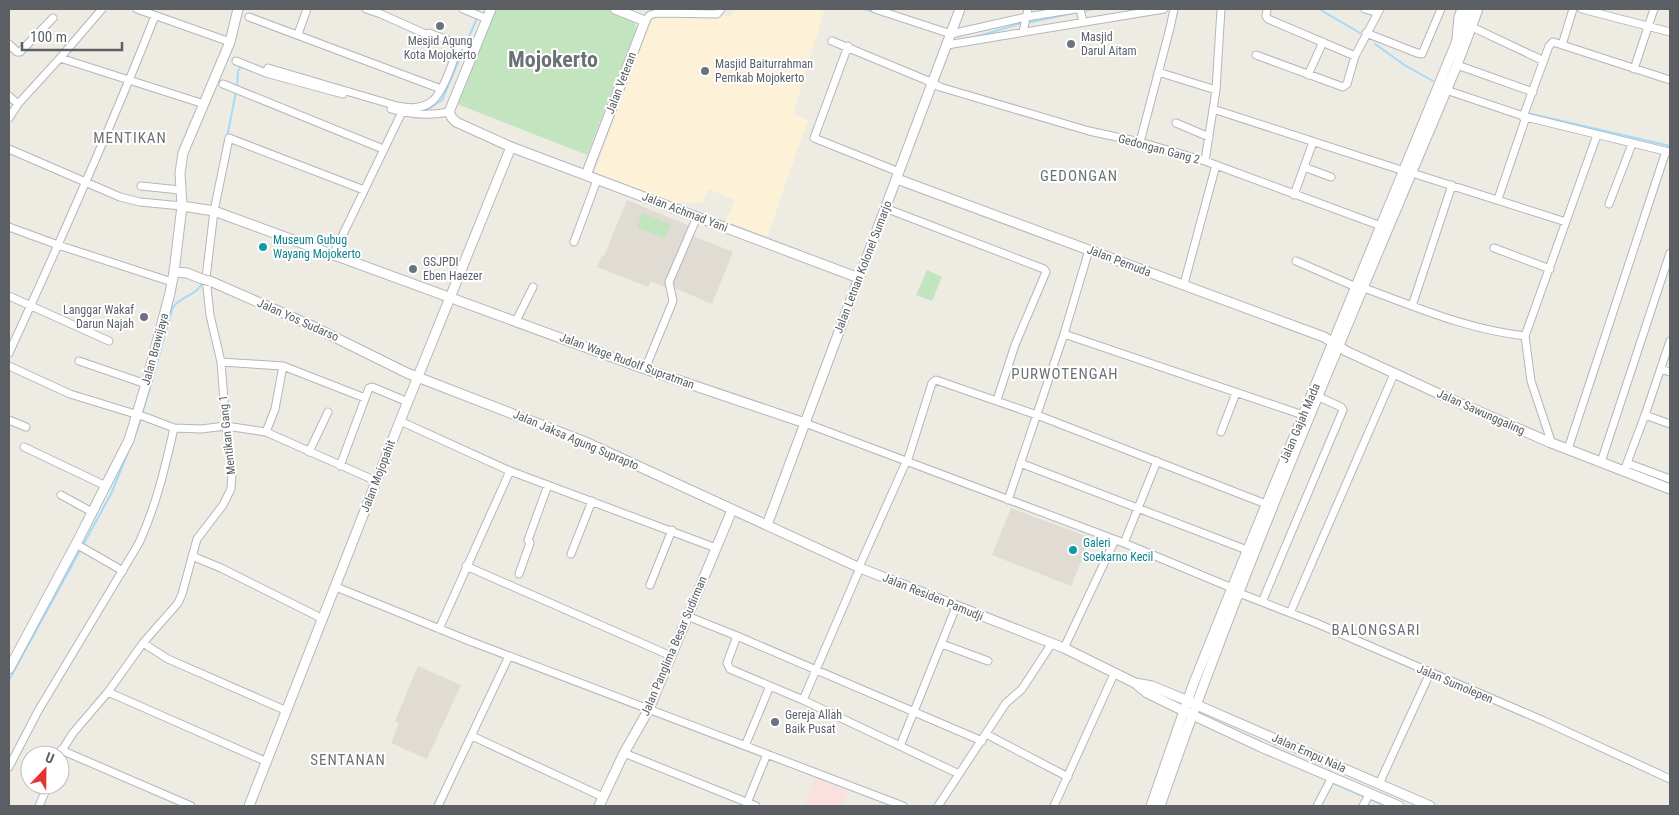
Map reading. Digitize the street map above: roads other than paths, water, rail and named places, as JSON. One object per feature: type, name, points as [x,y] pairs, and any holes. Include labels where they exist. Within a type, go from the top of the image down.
[{"type":"main road","name":"Jalan Brawijaya","points":[[9,669],[81,547],[92,512],[141,416],[146,384],[174,272],[182,206],[180,190],[183,153],[230,42],[238,9]]},
{"type":"main road","points":[[449,112],[465,47],[477,15],[491,9]]},
{"type":"main road","points":[[615,9],[648,18]]},
{"type":"main road","name":"Jalan Letnan Kolonel Sumarjo","points":[[766,524],[947,45],[948,34],[960,9]]},
{"type":"main road","name":"Jalan Gajah Mada","points":[[1358,287],[1457,65],[1460,44],[1459,17],[1462,9]]},
{"type":"main road","name":"Jalan Gajah Mada","points":[[1151,806],[1235,590],[1319,397],[1336,344],[1381,226],[1408,172],[1460,44],[1470,9]]},
{"type":"main road","name":"Jalan Gajah Mada","points":[[1460,44],[1479,9]]},
{"type":"main road","name":"Jalan Gajah Mada","points":[[1460,44],[1472,27],[1479,9]]},
{"type":"main road","name":"Jalan Veteran","points":[[586,175],[648,18]]},
{"type":"main road","name":"Jalan Achmad Yani","points":[[449,112],[456,122],[511,147],[859,278]]},
{"type":"main road","name":"Jalan Mojopahit","points":[[252,805],[376,481],[511,147]]},
{"type":"main road","name":"Jalan Pemuda","points":[[898,176],[1089,250],[1324,337],[1336,344]]},
{"type":"main road","name":"Jalan Wage Rudolf Supratman","points":[[182,206],[213,211],[645,368],[805,423]]},
{"type":"main road","name":"Jalan Yos Sudarso","points":[[174,272],[206,279],[310,325],[418,378]]},
{"type":"main road","name":"Jalan Gajah Mada","points":[[1235,590],[1247,550],[1303,415],[1336,344]]},
{"type":"main road","name":"Jalan Sawunggaling","points":[[1336,344],[1394,374],[1549,442],[1601,462],[1626,467],[1670,489]]},
{"type":"main road","name":"Jalan Jaksa Agung Suprapto","points":[[418,378],[588,443],[732,510]]},
{"type":"main road","name":"Jalan Residen Pamudji","points":[[732,510],[859,568],[1064,648],[1114,674],[1135,683],[1152,686],[1192,703]]},
{"type":"main road","name":"Jalan Panglima Besar Sudirman","points":[[599,806],[624,753],[649,709],[732,510]]},
{"type":"main road","name":"Jalan Residen Pamudji","points":[[1135,683],[1146,693],[1188,713]]},
{"type":"main road","name":"Jalan Empu Nala","points":[[1192,703],[1430,806]]},
{"type":"main road","name":"Jalan Gajah Mada","points":[[1160,806],[1188,713]]},
{"type":"main road","name":"Jalan Empu Nala","points":[[1188,713],[1369,795],[1399,806]]},
{"type":"main road","points":[[1406,806],[1410,797]]},
{"type":"street","points":[[9,118],[18,104],[102,9]]},
{"type":"street","points":[[138,9],[230,42]]},
{"type":"street","points":[[298,34],[307,9]]},
{"type":"street","points":[[236,62],[397,106],[414,108],[430,104],[441,89],[465,47],[429,33],[428,35],[382,11],[366,9]]},
{"type":"street","points":[[463,9],[477,15]]},
{"type":"street","points":[[876,9],[948,34],[1025,18],[1080,10],[1083,22]]},
{"type":"street","points":[[1023,30],[1028,9]]},
{"type":"street","points":[[947,45],[1023,30],[1164,9]]},
{"type":"street","points":[[1140,142],[1174,9]]},
{"type":"street","points":[[1205,161],[1216,90],[1221,9]]},
{"type":"street","points":[[1267,9],[1266,16],[1268,19],[1355,56]]},
{"type":"street","points":[[1256,55],[1343,87],[1347,84],[1355,56],[1379,11],[1365,9]]},
{"type":"street","points":[[1366,33],[1417,54],[1422,54],[1441,9]]},
{"type":"street","points":[[1562,45],[1573,9]]},
{"type":"street","points":[[1582,9],[1602,11],[1670,32]]},
{"type":"street","points":[[1634,69],[1654,9]]},
{"type":"street","points":[[648,18],[657,13],[717,14],[720,10]]},
{"type":"street","points":[[9,354],[86,183],[155,16]]},
{"type":"street","points":[[249,17],[441,89]]},
{"type":"street","points":[[9,44],[17,52],[20,52],[53,18]]},
{"type":"street","points":[[1472,27],[1544,61]]},
{"type":"street","name":"Gedongan Gang 2","points":[[832,41],[848,46],[940,87],[1089,131],[1140,142],[1205,161],[1381,226]]},
{"type":"street","points":[[1308,75],[1323,42]]},
{"type":"street","points":[[1498,199],[1551,43],[1670,80]]},
{"type":"street","points":[[848,46],[814,138],[816,141],[898,176]]},
{"type":"street","points":[[60,58],[204,104]]},
{"type":"street","points":[[1457,65],[1533,92]]},
{"type":"street","points":[[1158,72],[1216,90]]},
{"type":"street","points":[[311,83],[402,112],[431,116],[449,112]]},
{"type":"street","points":[[223,84],[383,149]]},
{"type":"street","points":[[1446,90],[1525,115],[1668,152],[1568,449]]},
{"type":"street","points":[[9,96],[18,104]]},
{"type":"street","points":[[1213,109],[1566,222]]},
{"type":"street","points":[[333,255],[402,112]]},
{"type":"street","points":[[1176,123],[1209,136]]},
{"type":"street","points":[[1549,442],[1550,438],[1530,381],[1525,336],[1597,135]]},
{"type":"street","name":"Mentikan Gang 1","points":[[65,745],[108,692],[143,643],[178,603],[197,539],[223,505],[230,489],[232,473],[221,362],[210,314],[206,279],[213,211],[229,138],[364,190]]},
{"type":"street","points":[[1294,195],[1313,142]]},
{"type":"street","points":[[1609,204],[1632,144]]},
{"type":"street","points":[[9,149],[86,183],[130,199],[182,206]]},
{"type":"street","points":[[1184,284],[1216,165]]},
{"type":"street","points":[[1304,167],[1331,177]]},
{"type":"street","points":[[574,242],[598,180]]},
{"type":"street","points":[[1412,306],[1452,185]]},
{"type":"street","points":[[141,186],[180,190]]},
{"type":"street","points":[[886,208],[1044,269],[1046,272],[1015,345],[997,400]]},
{"type":"street","points":[[645,368],[673,301],[669,282],[697,217]]},
{"type":"street","points":[[9,227],[58,246],[172,282]]},
{"type":"street","points":[[1494,248],[1550,269]]},
{"type":"street","points":[[1008,500],[1064,334],[1089,250]]},
{"type":"street","points":[[1601,462],[1670,253]]},
{"type":"street","points":[[1296,261],[1358,287],[1412,306],[1486,330],[1525,336]]},
{"type":"street","points":[[516,321],[533,287]]},
{"type":"street","points":[[9,296],[109,341]]},
{"type":"street","points":[[1064,334],[1303,415]]},
{"type":"street","points":[[1670,341],[1626,467],[1670,480]]},
{"type":"street","points":[[79,361],[146,384]]},
{"type":"street","points":[[221,362],[284,366],[365,398]]},
{"type":"street","points":[[9,366],[70,394],[174,428],[201,429],[226,426],[266,432],[376,481]]},
{"type":"street","points":[[266,432],[275,409],[284,366]]},
{"type":"street","points":[[1661,369],[1670,372]]},
{"type":"street","points":[[1290,613],[1394,374]]},
{"type":"street","points":[[803,700],[906,462],[933,380],[997,400],[1157,460],[1266,504]]},
{"type":"street","points":[[340,466],[368,389],[372,388],[408,402]]},
{"type":"street","points":[[1221,432],[1236,393]]},
{"type":"street","points":[[1262,602],[1343,410],[1341,407],[1319,397]]},
{"type":"street","points":[[309,452],[328,412]]},
{"type":"street","points":[[1645,416],[1670,424]]},
{"type":"street","points":[[9,420],[26,427]]},
{"type":"street","points":[[400,421],[510,471],[716,548]]},
{"type":"street","name":"Jalan Sumolepen","points":[[805,423],[1115,540],[1316,623],[1544,721],[1670,779]]},
{"type":"street","points":[[9,767],[38,711],[123,571],[150,520],[174,428]]},
{"type":"street","points":[[24,447],[106,486]]},
{"type":"street","points":[[1124,544],[1157,460]]},
{"type":"street","points":[[1020,463],[1247,550]]},
{"type":"street","points":[[439,629],[510,471]]},
{"type":"street","points":[[519,574],[530,543],[528,540],[548,485]]},
{"type":"street","points":[[61,495],[92,512]]},
{"type":"street","points":[[571,554],[592,501]]},
{"type":"street","points":[[650,585],[672,530]]},
{"type":"street","points":[[1064,648],[1115,540]]},
{"type":"street","points":[[81,547],[123,571]]},
{"type":"street","points":[[192,556],[227,570],[323,620]]},
{"type":"street","points":[[466,566],[671,656]]},
{"type":"street","points":[[336,587],[509,656],[904,806]]},
{"type":"street","points":[[900,746],[956,607]]},
{"type":"street","points":[[687,616],[816,671],[984,738],[1068,777]]},
{"type":"street","points":[[737,636],[727,663],[728,667],[803,700],[959,774]]},
{"type":"street","points":[[143,643],[168,659],[287,711]]},
{"type":"street","points":[[942,644],[988,661]]},
{"type":"street","points":[[938,806],[1006,704],[1022,689],[1052,644]]},
{"type":"street","points":[[441,805],[509,656]]},
{"type":"street","points":[[1379,784],[1430,673]]},
{"type":"street","points":[[1054,806],[1114,674]]},
{"type":"street","points":[[745,746],[770,686]]},
{"type":"street","points":[[108,692],[267,762]]},
{"type":"street","points":[[472,736],[603,797]]},
{"type":"street","points":[[624,753],[756,806]]},
{"type":"street","points":[[747,803],[767,754]]},
{"type":"street","points":[[70,757],[191,806]]},
{"type":"street","points":[[1317,806],[1332,777]]},
{"type":"street","points":[[1363,806],[1369,795]]},
{"type":"waterway","points":[[674,9],[686,10]]},
{"type":"waterway","points":[[864,9],[874,12]]},
{"type":"waterway","points":[[1083,11],[1095,9]]},
{"type":"waterway","points":[[1319,9],[1360,33]]},
{"type":"waterway","points":[[706,11],[716,10]]},
{"type":"waterway","points":[[1027,23],[1078,12]]},
{"type":"waterway","points":[[421,110],[430,108],[442,100],[477,18]]},
{"type":"waterway","points":[[979,36],[1022,23]]},
{"type":"waterway","points":[[1375,44],[1406,66],[1433,81]]},
{"type":"waterway","points":[[237,88],[238,71],[241,66]]},
{"type":"waterway","points":[[227,137],[236,92]]},
{"type":"waterway","points":[[1527,113],[1670,146]]},
{"type":"waterway","points":[[134,438],[173,307],[193,293],[203,282]]},
{"type":"waterway","points":[[9,680],[111,494],[131,445]]},
{"type":"waterway","points":[[1333,783],[1365,797]]},
{"type":"waterway","points":[[1370,799],[1386,806]]},
{"type":"place","name":"Mesjid Agung Kota Mojokerto","points":[[440,26]]},
{"type":"place","name":"Masjid Darul Aitam","points":[[1071,44]]},
{"type":"place","name":"Masjid Baiturrahman Pemkab Mojokerto","points":[[705,71]]},
{"type":"place","name":"Museum Gubug Wayang Mojokerto","points":[[263,247]]},
{"type":"place","name":"GSJPDI Eben Haezer","points":[[413,269]]},
{"type":"place","name":"Langgar Wakaf Darun Najah","points":[[144,317]]},
{"type":"place","name":"Galeri Soekarno Kecil","points":[[1073,550]]},
{"type":"place","name":"Gereja Allah Baik Pusat","points":[[775,722]]},
{"type":"district","name":"Mojokerto","points":[[553,59]]},
{"type":"district","name":"MENTIKAN","points":[[130,138]]},
{"type":"district","name":"GEDONGAN","points":[[1079,176]]},
{"type":"district","name":"PURWOTENGAH","points":[[1065,374]]},
{"type":"district","name":"BALONGSARI","points":[[1376,630]]},
{"type":"district","name":"SENTANAN","points":[[348,760]]}]
